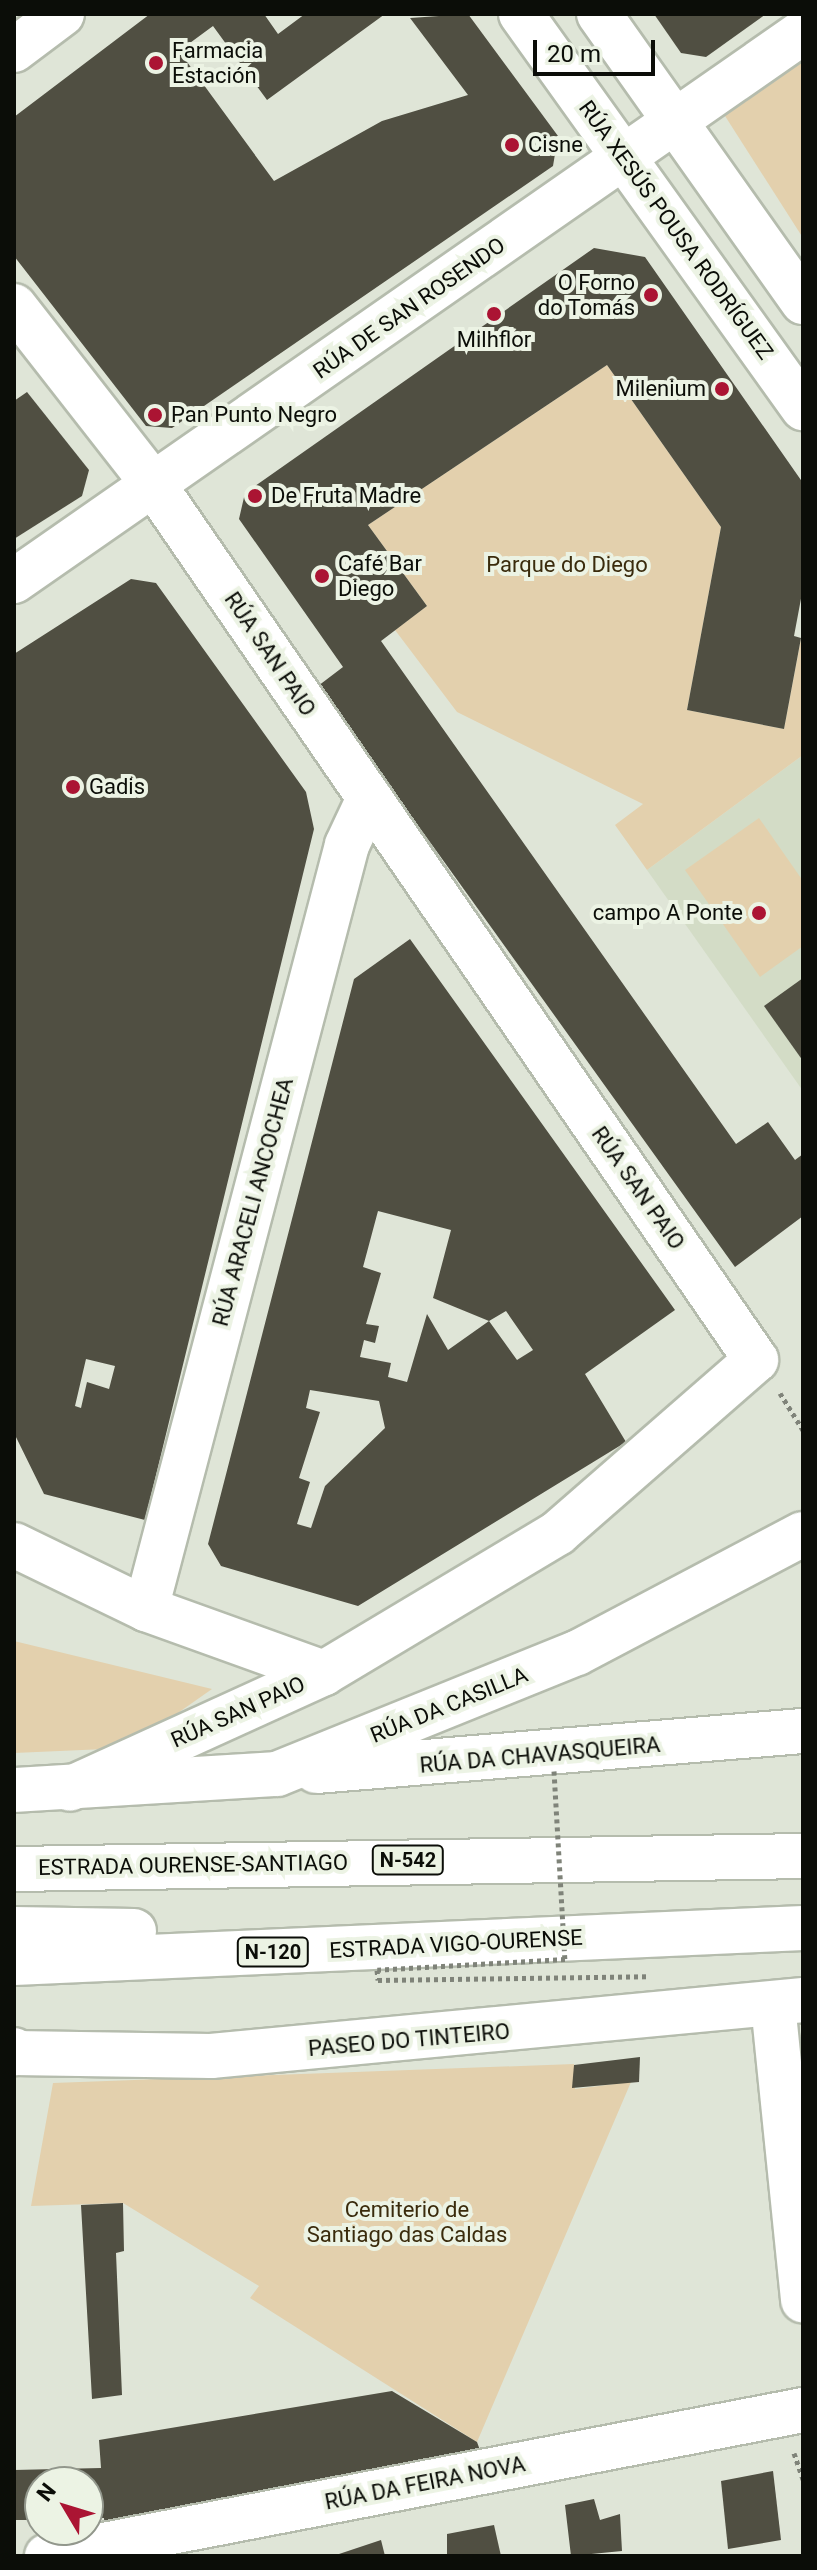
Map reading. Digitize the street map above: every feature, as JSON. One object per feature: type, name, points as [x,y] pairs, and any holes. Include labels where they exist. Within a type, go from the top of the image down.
[{"type":"main road","points":[[14,50],[62,14]]},
{"type":"main road","name":"RÚA XESÚS POUSA RODRÍGUEZ","points":[[521,14],[803,408]]},
{"type":"main road","points":[[599,14],[803,302]]},
{"type":"main road","name":"RÚA DE SAN ROSENDO","points":[[14,581],[803,32]]},
{"type":"main road","name":"RÚA SAN PAIO","points":[[14,306],[154,485],[756,1360],[558,1533],[324,1673],[70,1789],[14,1790]]},
{"type":"main road","name":"RÚA ARACELI ANCOCHEA","points":[[146,1609],[347,845],[369,798]]},
{"type":"main road","name":"RÚA DA CASILLA","points":[[70,1789],[277,1774],[577,1653],[803,1534]]},
{"type":"main road","points":[[17,1539],[146,1609],[324,1673]]},
{"type":"main road","name":"RÚA DA CHAVASQUEIRA","points":[[277,1774],[803,1731]]},
{"type":"main road","name":"ESTRADA OURENSE-SANTIAGO","points":[[14,1869],[803,1856]]},
{"type":"main road","name":"ESTRADA VIGO-OURENSE","points":[[14,1963],[803,1928]]},
{"type":"main road","points":[[14,1929],[532,1941]]},
{"type":"main road","points":[[788,2002],[803,2300]]},
{"type":"main road","name":"PASEO DO TINTEIRO","points":[[15,2052],[211,2056],[788,2002]]},
{"type":"main road","name":"RÚA DA FEIRA NOVA","points":[[47,2556],[803,2410]]},
{"type":"path","points":[[779,1390],[803,1430]]},
{"type":"path","points":[[554,1771],[565,1959],[377,1970],[378,1980],[649,1976]]},
{"type":"shaded area","points":[[803,755],[803,1091],[647,870]]},
{"type":"green space","points":[[803,49],[803,238],[718,105]]},
{"type":"green space","name":"Parque do Diego","points":[[607,365],[721,527],[687,710],[784,729],[803,628],[803,755],[647,870],[615,825],[643,804],[457,712],[395,630],[427,606],[368,525]]},
{"type":"green space","name":"campo A Ponte","points":[[759,818],[803,881],[803,946],[760,977],[685,870]]},
{"type":"green space","points":[[14,1641],[212,1689],[128,1748],[14,1753]]},
{"type":"green space","name":"Cemiterio de Santiago das Caldas","points":[[574,2064],[575,2089],[631,2082],[477,2442],[250,2298],[259,2286],[123,2203],[31,2206],[53,2083]]},
{"type":"building","points":[[150,14],[264,14],[278,34],[305,14],[385,14],[267,100],[213,26],[179,51],[274,181],[382,121],[468,95],[410,18],[468,14],[558,136],[553,166],[172,428],[146,426],[14,256],[14,117]]},
{"type":"building","points":[[654,14],[766,14],[706,57],[681,53]]},
{"type":"building","points":[[594,248],[645,257],[803,483],[803,588],[794,636],[801,638],[784,729],[687,710],[721,527],[607,365],[368,525],[427,606],[381,641],[736,1144],[768,1122],[795,1160],[803,1154],[803,1216],[735,1267],[318,686],[343,667],[239,519],[245,493]]},
{"type":"building","points":[[27,392],[89,470],[82,496],[14,539],[14,401]]},
{"type":"building","points":[[131,579],[156,583],[306,792],[314,829],[145,1520],[44,1494],[14,1433],[14,654]],"holes":[[[86,1359],[115,1366],[109,1389],[87,1382],[81,1408],[75,1406]]]},
{"type":"building","points":[[410,939],[675,1310],[585,1374],[626,1442],[358,1606],[221,1566],[208,1544],[354,979]],"holes":[[[378,1211],[451,1230],[433,1298],[489,1321],[448,1350],[427,1314],[407,1382],[388,1377],[391,1363],[360,1357],[364,1340],[375,1343],[379,1326],[366,1324],[381,1273],[363,1267]],[[506,1311],[533,1350],[517,1360],[489,1321]],[[310,1390],[379,1401],[385,1428],[325,1486],[311,1528],[297,1524],[310,1482],[299,1478],[320,1412],[306,1408]]]},
{"type":"building","points":[[803,978],[803,1061],[764,1006]]},
{"type":"building","points":[[640,2057],[639,2082],[572,2088],[574,2065]]},
{"type":"building","points":[[123,2203],[124,2251],[116,2253],[122,2395],[92,2399],[81,2205]]},
{"type":"building","points":[[392,2391],[477,2442],[485,2464],[105,2537],[104,2466],[101,2466],[99,2440]]},
{"type":"building","points":[[14,2470],[24,2470],[24,2520],[14,2520]]},
{"type":"building","points":[[773,2471],[781,2540],[728,2549],[721,2481]]},
{"type":"building","points":[[594,2499],[600,2520],[620,2514],[622,2551],[571,2556],[565,2505]]},
{"type":"building","points":[[494,2525],[501,2556],[447,2556],[447,2534]]},
{"type":"building","points":[[381,2540],[385,2556],[336,2556],[336,2555]]},
{"type":"place","name":"Farmacia Estación","points":[[156,63]]},
{"type":"place","name":"Cisne","points":[[512,145]]},
{"type":"place","name":"O Forno do Tomás","points":[[651,295]]},
{"type":"place","name":"Milhflor","points":[[494,314]]},
{"type":"place","name":"Milenium","points":[[722,389]]},
{"type":"place","name":"Pan Punto Negro","points":[[155,415]]},
{"type":"place","name":"De Fruta Madre","points":[[255,496]]},
{"type":"place","name":"Café Bar Diego","points":[[322,576]]},
{"type":"place","name":"Gadis","points":[[73,787]]},
{"type":"place","name":"campo A Ponte","points":[[759,913]]}]
